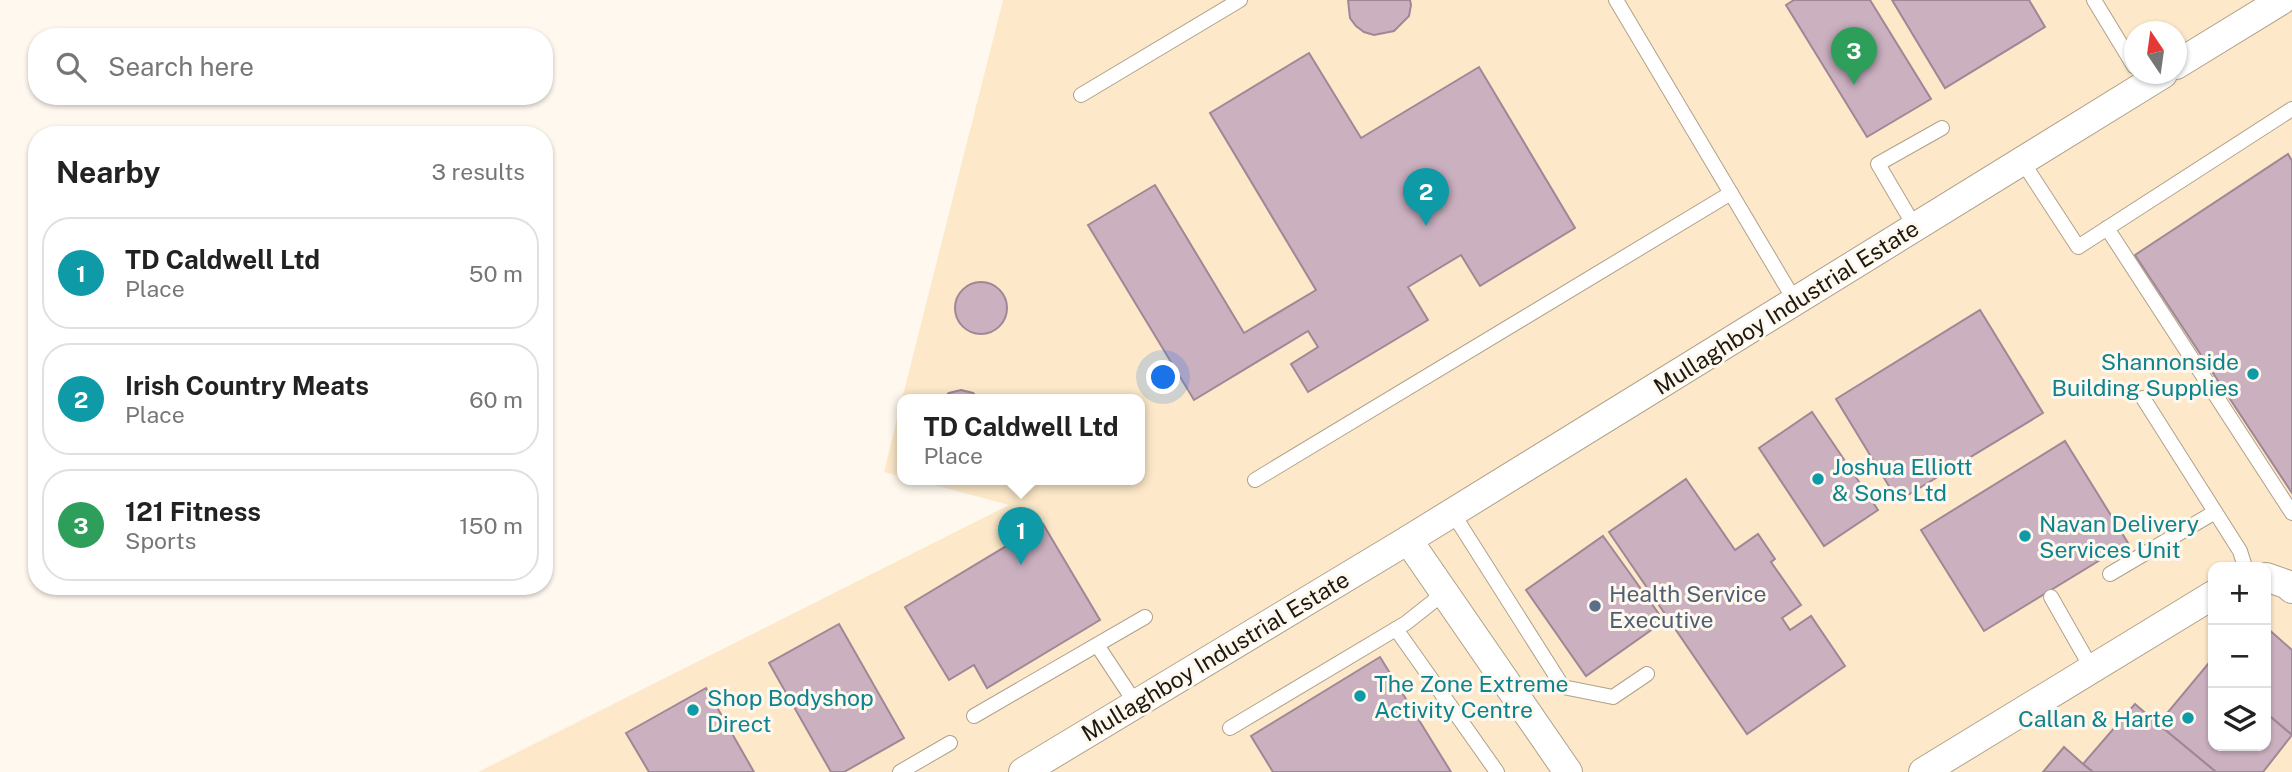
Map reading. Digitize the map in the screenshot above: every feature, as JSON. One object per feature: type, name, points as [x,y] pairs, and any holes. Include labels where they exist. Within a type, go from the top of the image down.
[{"type":"street","points":[[2187,58],[2283,0]]},
{"type":"street","name":"Mullaghboy Industrial Estate","points":[[1023,772],[1408,540],[2022,161],[2132,84]]},
{"type":"street","points":[[1408,540],[1568,772]]},
{"type":"street","points":[[2271,579],[2292,589]]},
{"type":"street","points":[[1923,772],[2208,598]]},
{"type":"lane","points":[[1081,95],[1240,0]]},
{"type":"lane","points":[[1616,0],[1795,301]]},
{"type":"lane","points":[[2094,0],[2124,43]]},
{"type":"lane","points":[[2022,161],[2078,247],[2292,108]]},
{"type":"lane","points":[[1915,227],[1878,164],[1942,128]]},
{"type":"lane","points":[[1255,480],[1731,193]]},
{"type":"lane","points":[[2107,228],[2292,513]]},
{"type":"lane","points":[[2143,398],[2240,551],[2243,562]]},
{"type":"lane","points":[[1452,512],[1563,687],[1613,697],[1647,674]]},
{"type":"lane","points":[[2110,574],[2215,512]]},
{"type":"lane","points":[[1230,728],[1396,629],[1444,593]]},
{"type":"lane","points":[[2051,597],[2092,669]]},
{"type":"lane","points":[[974,716],[1145,617]]},
{"type":"lane","points":[[1396,629],[1497,772]]},
{"type":"lane","points":[[1097,645],[1136,704]]},
{"type":"lane","points":[[900,772],[923,766],[950,743]]},
{"type":"shaded area","points":[[1003,0],[2292,0],[2292,772],[478,772],[1009,505],[934,485],[1145,485],[1145,394],[903,394]]},
{"type":"shaded area","points":[[897,419],[897,476],[884,472]]},
{"type":"building","points":[[1348,0],[1410,0],[1411,5],[1409,16],[1394,31],[1374,35],[1364,32],[1350,18]]},
{"type":"building","points":[[1794,0],[1870,0],[1931,99],[1867,137],[1786,5]]},
{"type":"building","points":[[1892,0],[2029,0],[2045,27],[1945,88]]},
{"type":"building","points":[[1309,53],[1361,138],[1479,67],[1575,228],[1480,286],[1461,255],[1408,287],[1428,320],[1308,392],[1291,364],[1318,347],[1308,331],[1194,400],[1088,225],[1155,185],[1244,333],[1316,290],[1210,113]]},
{"type":"building","name":"Shannonside Building Supplies","points":[[2288,154],[2292,161],[2292,493],[2135,255]]},
{"type":"building","points":[[981,282],[991,284],[999,290],[1005,298],[1005,318],[999,326],[991,332],[981,334],[971,332],[963,326],[957,318],[955,308],[957,298],[963,290],[971,284]]},
{"type":"building","points":[[1980,310],[2043,413],[1898,501],[1836,399]]},
{"type":"building","points":[[961,390],[974,394],[948,394]]},
{"type":"building","name":"Joshua Elliott & Sons Ltd","points":[[1812,412],[1878,510],[1824,546],[1759,448]]},
{"type":"building","name":"Navan Delivery Services Unit","points":[[2065,441],[2128,543],[1984,631],[1921,530]]},
{"type":"building","points":[[1686,479],[1735,550],[1758,534],[1775,559],[1771,562],[1801,605],[1782,618],[1790,630],[1811,616],[1845,666],[1747,734],[1609,532]]},
{"type":"building","points":[[1043,524],[1100,620],[987,688],[974,665],[949,680],[905,607]]},
{"type":"building","name":"Health Service Executive","points":[[1603,536],[1664,621],[1586,676],[1526,590]]},
{"type":"building","points":[[839,624],[904,738],[844,772],[831,772],[769,663]]},
{"type":"building","points":[[2271,631],[2292,650],[2292,735],[2271,717]]},
{"type":"building","name":"The Zone Extreme Activity Centre","points":[[1380,657],[1451,772],[1273,772],[1251,736]]},
{"type":"building","name":"Callan & Harte","points":[[2208,664],[2208,751],[2271,751],[2271,717],[2292,735],[2263,772],[2216,772],[2158,724]]},
{"type":"building","name":"Shop Bodyshop Direct","points":[[706,688],[754,772],[649,772],[626,733]]},
{"type":"building","points":[[2135,704],[2216,772],[2093,772],[2083,764]]},
{"type":"building","points":[[2064,747],[2083,764],[2093,772],[2043,772]]},
{"type":"place","name":"121 Fitness","points":[[1854,85]]},
{"type":"place","name":"Irish Country Meats","points":[[1426,226]]},
{"type":"place","name":"Shannonside Building Supplies","points":[[2253,374]]},
{"type":"place","name":"Joshua Elliott & Sons Ltd","points":[[1818,479]]},
{"type":"place","name":"Navan Delivery Services Unit","points":[[2025,536]]},
{"type":"place","name":"TD Caldwell Ltd","points":[[1021,565]]},
{"type":"place","name":"Health Service Executive","points":[[1595,606]]},
{"type":"place","name":"The Zone Extreme Activity Centre","points":[[1360,696]]},
{"type":"place","name":"Shop Bodyshop Direct","points":[[693,710]]},
{"type":"place","name":"Callan & Harte","points":[[2188,718]]}]
